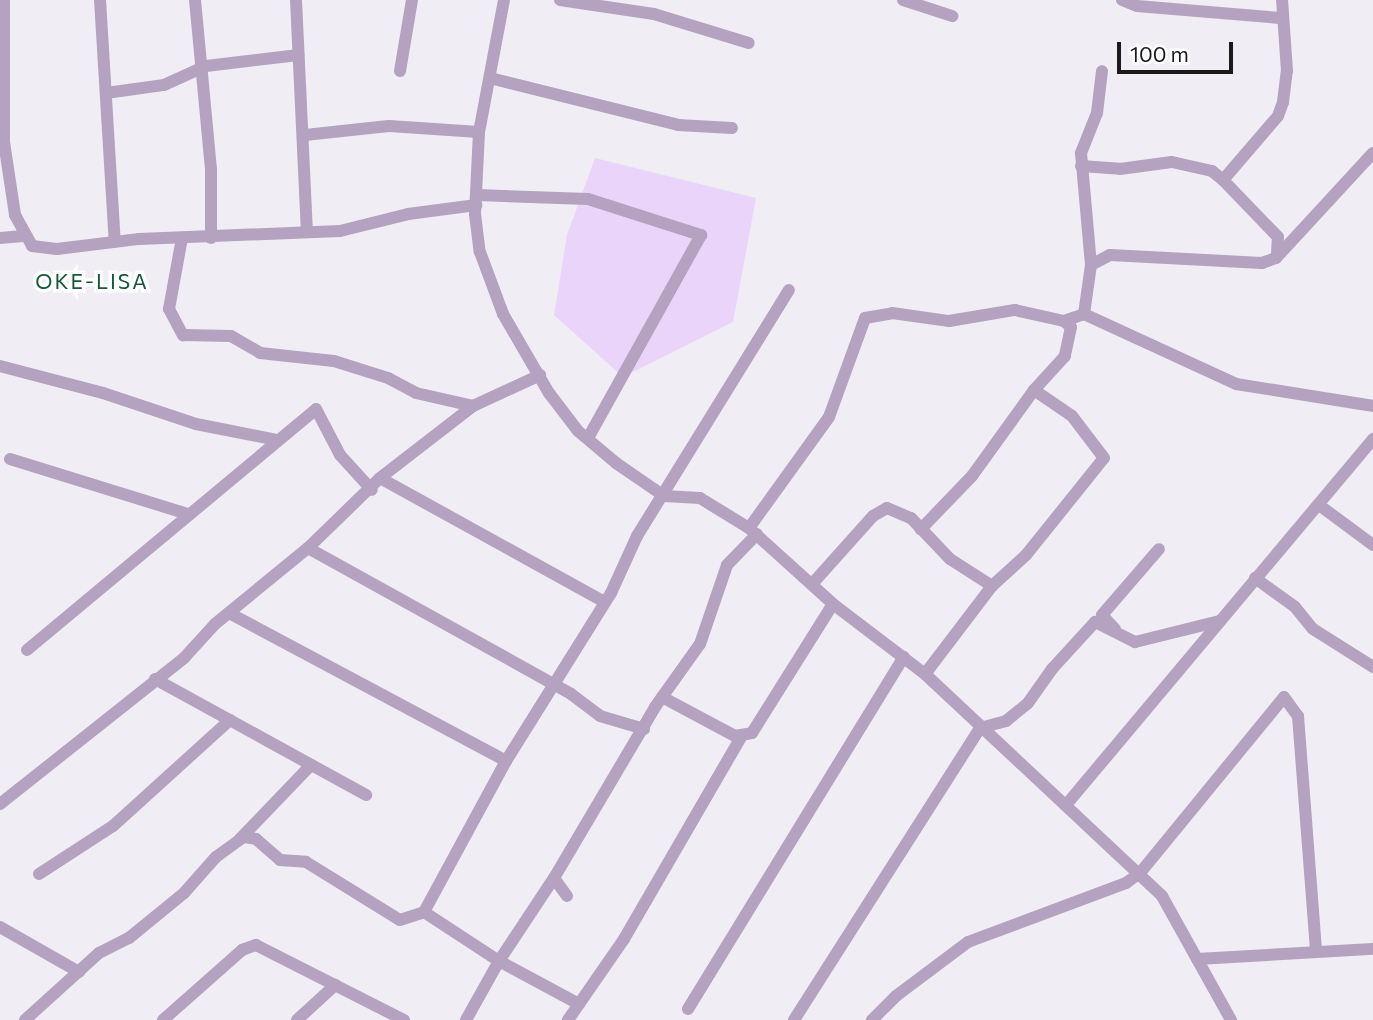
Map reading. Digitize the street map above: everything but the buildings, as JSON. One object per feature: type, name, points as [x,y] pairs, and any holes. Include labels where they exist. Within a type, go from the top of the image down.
[{"type":"street","points":[[4,0],[4,142],[10,194],[23,236],[32,246],[57,249],[115,242],[211,239],[307,230],[340,230],[476,200],[589,199],[701,235],[588,438]]},
{"type":"street","points":[[100,0],[115,242]]},
{"type":"street","points":[[195,0],[211,169],[211,239]]},
{"type":"street","points":[[296,0],[305,135],[307,230]]},
{"type":"street","points":[[400,71],[412,0]]},
{"type":"street","points":[[560,0],[654,14],[749,43]]},
{"type":"street","points":[[903,0],[952,16]]},
{"type":"street","points":[[1124,0],[1217,6],[1280,18]]},
{"type":"street","points":[[1223,180],[1278,116],[1283,102],[1287,71],[1280,18],[1282,0]]},
{"type":"street","points":[[503,1],[479,132],[476,200],[480,252],[503,314],[540,375],[588,438],[664,496],[700,498],[753,531],[833,604],[925,674],[980,728],[1140,873],[1162,896],[1231,1020]]},
{"type":"street","points":[[106,93],[164,85],[201,71],[206,66],[298,55]]},
{"type":"street","points":[[1084,314],[1091,265],[1081,153],[1097,113],[1102,71]]},
{"type":"street","points":[[489,78],[678,125],[732,128]]},
{"type":"street","points":[[305,135],[389,126],[479,132]]},
{"type":"street","points":[[1091,265],[1110,255],[1262,263],[1276,258],[1373,152]]},
{"type":"street","points":[[1081,166],[1120,169],[1172,163],[1212,171],[1278,237],[1276,258]]},
{"type":"street","points":[[0,238],[23,236]]},
{"type":"street","points":[[182,238],[169,309],[183,335],[231,336],[260,353],[334,361],[388,378],[416,393],[473,406]]},
{"type":"street","points":[[239,839],[256,839],[280,860],[306,862],[400,920],[424,912],[506,761],[606,602],[637,536],[789,290]]},
{"type":"street","points":[[466,1020],[499,961],[554,878],[662,697],[677,681],[700,644],[727,565],[753,531],[828,417],[865,318],[892,313],[949,321],[1015,310],[1064,321],[1071,327],[1065,356],[1034,390],[986,458],[921,529]]},
{"type":"street","points":[[1064,321],[1084,314],[1236,384],[1373,406]]},
{"type":"street","points":[[0,366],[103,393],[196,424],[277,440]]},
{"type":"street","points":[[0,804],[184,658],[229,613],[308,548],[372,490],[380,478],[473,406],[540,375]]},
{"type":"street","points":[[925,674],[992,586],[1026,555],[1104,458],[1072,416],[1034,390]]},
{"type":"street","points":[[27,650],[316,409],[340,455],[372,490]]},
{"type":"street","points":[[1066,805],[1373,439]]},
{"type":"street","points":[[10,459],[188,514]]},
{"type":"street","points":[[380,478],[606,602]]},
{"type":"street","points":[[1319,505],[1373,545]]},
{"type":"street","points":[[813,583],[879,511],[897,510],[921,529],[950,559],[992,586]]},
{"type":"street","points":[[308,548],[554,684],[600,716],[644,729]]},
{"type":"street","points":[[1135,642],[1102,615],[1159,549]]},
{"type":"street","points":[[1255,578],[1295,607],[1313,629],[1373,667]]},
{"type":"street","points":[[568,1020],[637,918],[741,737],[752,733],[833,604]]},
{"type":"street","points":[[229,613],[506,761]]},
{"type":"street","points":[[794,1020],[980,728],[1006,721],[1028,704],[1052,669],[1095,622],[1135,642],[1220,621]]},
{"type":"street","points":[[688,1009],[904,657]]},
{"type":"street","points":[[155,679],[366,795]]},
{"type":"street","points":[[662,697],[741,737]]},
{"type":"street","points":[[872,1020],[896,996],[968,942],[1126,883],[1140,873],[1284,697],[1298,716],[1316,951]]},
{"type":"street","points":[[39,874],[113,826],[230,720]]},
{"type":"street","points":[[26,1020],[79,972],[184,893],[311,765]]},
{"type":"street","points":[[554,878],[567,896]]},
{"type":"street","points":[[424,912],[499,961],[579,1004]]},
{"type":"street","points":[[0,927],[79,972]]},
{"type":"street","points":[[163,1020],[248,947],[265,947],[404,1020]]},
{"type":"street","points":[[1197,959],[1373,949]]},
{"type":"street","points":[[297,1020],[335,985]]},
{"type":"shaded area","points":[[595,158],[756,198],[733,322],[623,377],[554,315],[567,235]]},
{"type":"district","name":"OKE-LISA","points":[[92,281]]}]
